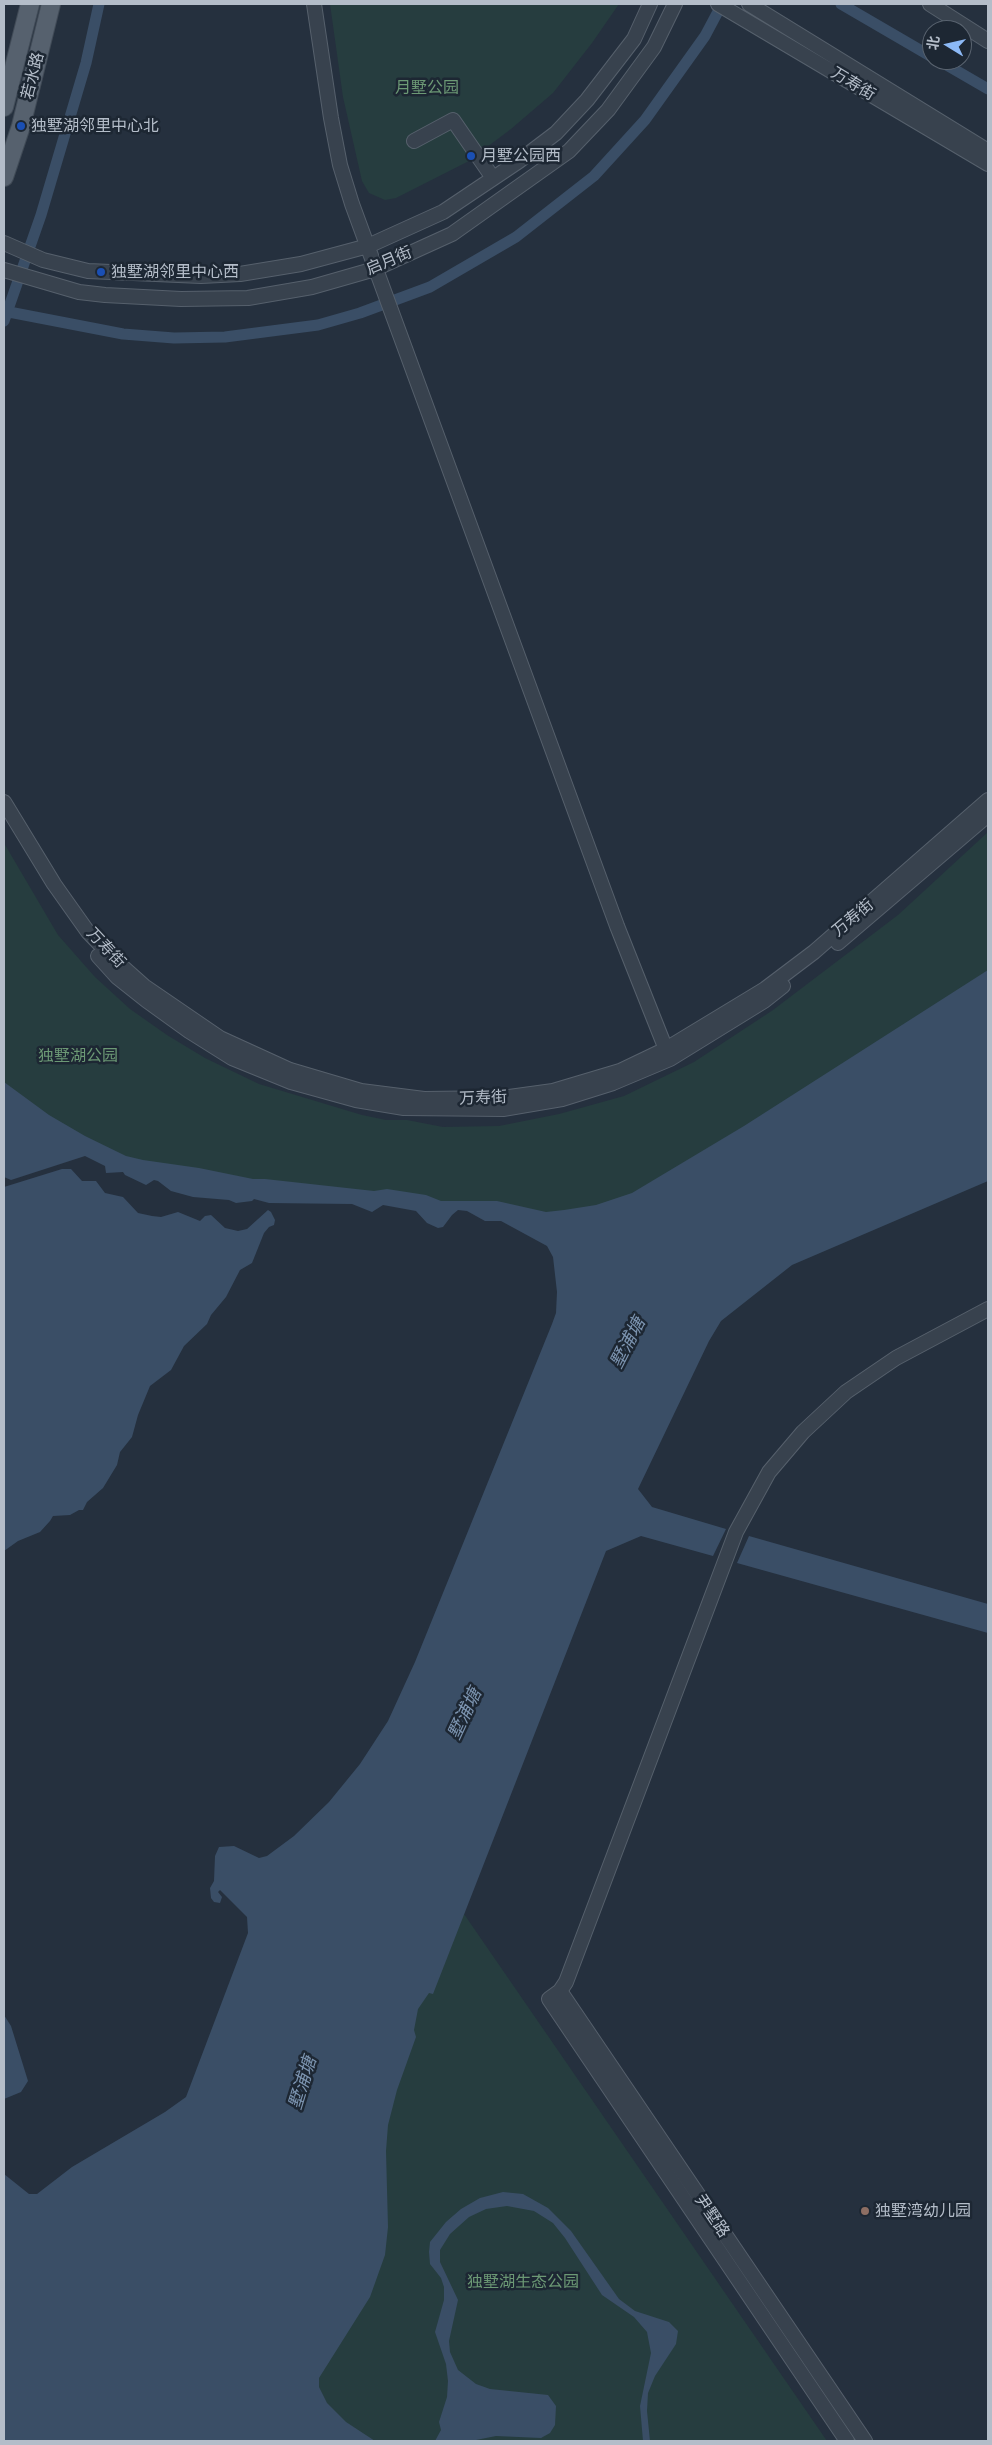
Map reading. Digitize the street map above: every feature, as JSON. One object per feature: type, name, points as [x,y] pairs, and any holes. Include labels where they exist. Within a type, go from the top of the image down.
[{"type":"main road","name":"若水路","points":[[4,107],[30,4]]},
{"type":"main road","name":"若水路","points":[[4,177],[21,126],[51,4]]},
{"type":"street","points":[[314,4],[324,82],[340,164],[375,269],[387,296],[614,916],[668,1054]]},
{"type":"street","name":"启月街","points":[[8,245],[43,260],[88,271],[201,276],[240,274],[301,264],[368,246],[443,212],[556,133],[587,100],[634,39],[650,4]]},
{"type":"street","name":"启月街","points":[[4,270],[38,282],[105,296],[181,299],[248,298],[312,287],[375,269],[452,234],[569,151],[608,110],[648,54],[675,4]]},
{"type":"street","name":"万寿街","points":[[718,4],[988,164]]},
{"type":"street","name":"万寿街","points":[[749,4],[988,151]]},
{"type":"street","points":[[930,4],[988,41]]},
{"type":"street","points":[[414,141],[453,120],[493,178]]},
{"type":"street","name":"万寿街","points":[[4,802],[54,884],[88,932],[144,986],[220,1038],[290,1070],[361,1092],[424,1099],[502,1098],[553,1091],[668,1054],[765,989],[814,952],[988,800]]},
{"type":"street","name":"万寿街","points":[[4,820],[46,887],[83,939],[117,977],[189,1031],[232,1058],[291,1082],[356,1100],[404,1108],[503,1109],[562,1099],[613,1083],[764,1001],[873,915],[988,815]]},
{"type":"street","points":[[555,1995],[736,1532],[769,1472],[803,1432],[846,1392],[896,1358],[988,1309]]},
{"type":"street","name":"尹墅路","points":[[555,1995],[847,2441]]},
{"type":"street","name":"尹墅路","points":[[555,1995],[865,2441]]},
{"type":"green space","name":"月墅公园","points":[[330,4],[619,4],[592,43],[553,93],[511,129],[467,162],[396,198],[385,200],[369,193],[362,181],[343,97]]},
{"type":"green space","name":"独墅湖公园","points":[[988,832],[988,1007],[584,1232],[491,1207],[257,1184],[123,1157],[72,1135],[4,1089],[4,843],[58,935],[95,977],[130,1009],[167,1035],[205,1058],[259,1084],[362,1115],[386,1120],[407,1120],[443,1127],[499,1126],[559,1114],[624,1096],[694,1062],[773,1010],[898,915]]},
{"type":"green space","name":"独墅湖生态公园","points":[[464,1914],[827,2441],[308,2441],[310,2382],[374,2100],[441,1947]]},
{"type":"water","name":"墅浦塘","points":[[988,970],[988,1181],[792,1265],[721,1321],[709,1341],[638,1489],[652,1507],[726,1529],[713,1556],[641,1536],[606,1551],[433,1994],[429,1993],[418,2009],[414,2030],[416,2037],[397,2090],[388,2125],[386,2151],[388,2227],[385,2255],[370,2297],[319,2378],[319,2387],[327,2403],[346,2422],[375,2441],[4,2441],[4,2174],[29,2194],[37,2194],[72,2167],[165,2112],[186,2097],[248,1933],[247,1917],[220,1890],[218,1892],[222,1897],[220,1903],[214,1902],[211,1898],[210,1888],[214,1881],[215,1856],[219,1847],[234,1846],[259,1858],[267,1856],[294,1836],[329,1802],[360,1764],[388,1721],[415,1662],[552,1324],[556,1313],[557,1292],[553,1257],[547,1246],[501,1221],[485,1221],[467,1211],[458,1210],[443,1227],[438,1228],[427,1223],[416,1211],[383,1205],[372,1212],[352,1204],[269,1203],[254,1199],[252,1201],[236,1203],[229,1200],[193,1197],[171,1191],[158,1181],[154,1180],[146,1185],[125,1175],[123,1172],[106,1173],[105,1166],[85,1156],[11,1180],[4,1177],[4,1082],[49,1115],[85,1136],[126,1156],[143,1160],[199,1168],[253,1179],[374,1191],[387,1189],[426,1195],[441,1201],[497,1201],[546,1212],[564,1210],[596,1205],[632,1193],[744,1126]]},
{"type":"water","points":[[62,1169],[71,1169],[82,1181],[96,1181],[105,1193],[123,1197],[138,1213],[161,1217],[178,1212],[200,1221],[205,1216],[211,1215],[225,1228],[238,1231],[247,1229],[268,1210],[275,1220],[274,1225],[269,1227],[264,1233],[252,1263],[240,1270],[226,1297],[211,1315],[207,1324],[184,1346],[171,1370],[150,1386],[138,1415],[132,1437],[120,1452],[117,1465],[103,1488],[87,1502],[83,1510],[70,1515],[53,1516],[40,1532],[18,1541],[4,1551],[4,1187]]},
{"type":"water","points":[[749,1536],[988,1604],[988,1633],[737,1563]]},
{"type":"water","points":[[4,2015],[11,2026],[28,2081],[21,2092],[4,2099]]},
{"type":"water","points":[[503,2192],[523,2194],[548,2208],[571,2231],[619,2299],[635,2311],[669,2322],[678,2331],[676,2344],[655,2376],[648,2393],[647,2411],[650,2441],[643,2441],[640,2406],[651,2353],[647,2332],[634,2317],[602,2295],[553,2223],[534,2211],[507,2206],[486,2209],[469,2217],[450,2234],[440,2250],[440,2262],[458,2300],[449,2341],[450,2352],[458,2370],[476,2384],[490,2389],[548,2395],[556,2406],[555,2425],[550,2433],[541,2438],[496,2436],[471,2441],[435,2441],[441,2430],[439,2422],[447,2397],[448,2381],[446,2364],[435,2332],[444,2300],[444,2287],[441,2278],[430,2264],[430,2242],[446,2222],[461,2209],[480,2198]]},
{"type":"waterway","points":[[4,321],[41,215],[86,63],[99,4]]},
{"type":"waterway","points":[[9,312],[123,334],[174,338],[225,337],[318,325],[360,313],[430,287],[516,237],[594,176],[645,120],[705,36],[722,4]]},
{"type":"waterway","points":[[841,4],[922,51]]},
{"type":"waterway","points":[[955,70],[988,89]]},
{"type":"place","name":"独墅湖邻里中心北","points":[[21,126]]},
{"type":"place","name":"月墅公园西","points":[[471,156]]},
{"type":"place","name":"独墅湖邻里中心西","points":[[101,272]]},
{"type":"place","name":"独墅湾幼儿园","points":[[865,2211]]}]
